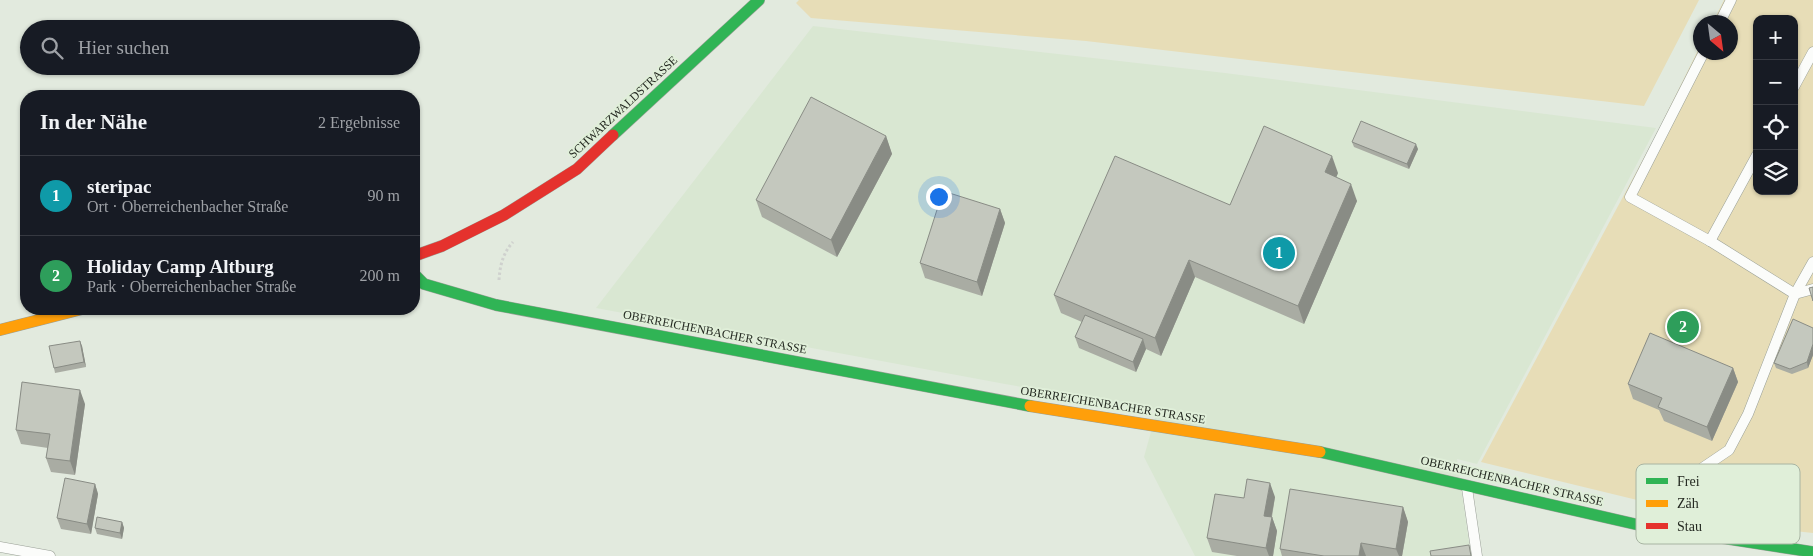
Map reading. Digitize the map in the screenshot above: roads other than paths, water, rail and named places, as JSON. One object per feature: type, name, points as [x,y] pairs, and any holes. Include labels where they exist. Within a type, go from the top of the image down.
[{"type":"street","name":"SCHWARZWALDSTRASSE","points":[[420,254],[442,246],[504,215],[577,170],[759,0]]},
{"type":"street","name":"OBERREICHENBACHER STRASSE","points":[[420,280],[424,284],[496,305],[1041,408],[1305,448],[1636,523]]},
{"type":"street","points":[[0,330],[59,315]]},
{"type":"street","name":"OBERREICHENBACHER STRASSE","points":[[1763,544],[1813,552]]},
{"type":"lane","points":[[1724,15],[1731,0]]},
{"type":"lane","points":[[1798,80],[1813,52]]},
{"type":"lane","points":[[1700,60],[1630,197],[1710,241],[1795,294],[1813,289]]},
{"type":"lane","points":[[1710,241],[1753,163]]},
{"type":"lane","points":[[1708,464],[1729,450],[1748,414],[1795,294],[1813,262]]},
{"type":"lane","points":[[1466,485],[1477,556]]},
{"type":"lane","points":[[0,547],[50,556]]},
{"type":"place","name":"steripac","points":[[1279,253]]},
{"type":"place","name":"Holiday Camp Altburg","points":[[1683,327]]}]
